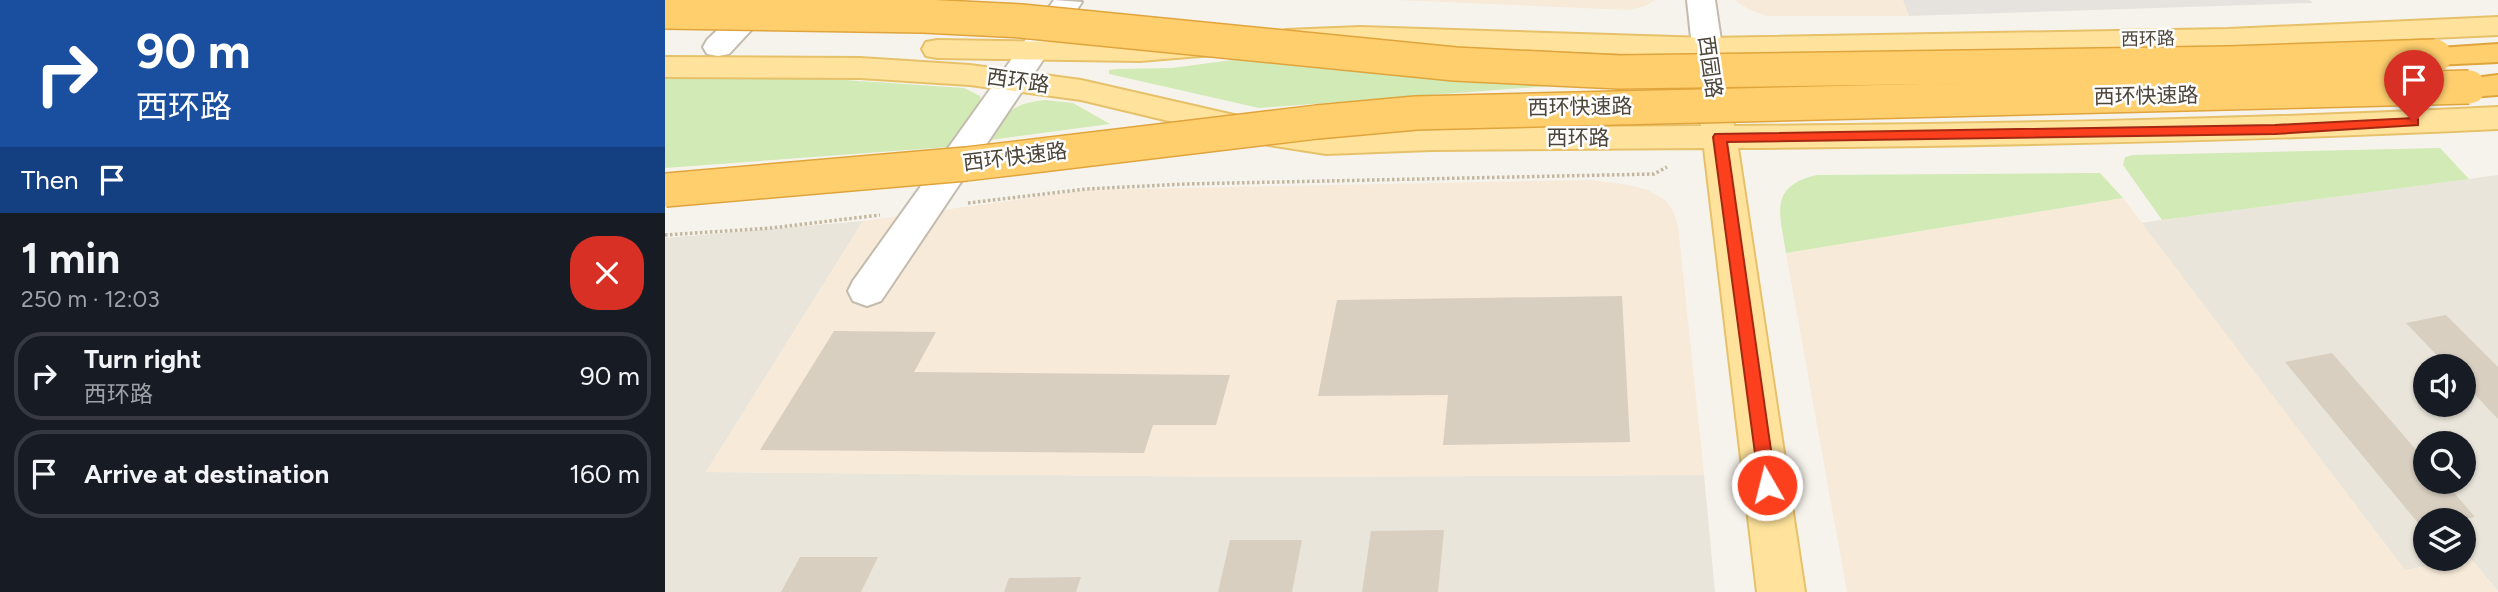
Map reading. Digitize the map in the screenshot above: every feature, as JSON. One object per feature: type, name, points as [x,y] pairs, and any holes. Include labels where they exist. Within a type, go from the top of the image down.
[{"type":"highway","name":"西环快速路","points":[[665,12],[923,16],[1021,21],[1455,65],[1619,72],[2230,63],[2498,53]]},
{"type":"highway","name":"西环快速路","points":[[665,190],[966,164],[1317,122],[1416,113],[2484,86]]},
{"type":"main road","name":"西环路","points":[[665,47],[1167,51],[1332,36],[1707,47],[2228,38],[2498,26]]},
{"type":"main road","name":"西园路","points":[[1707,47],[1781,592]]},
{"type":"main road","name":"西环路","points":[[665,68],[860,68],[1011,80],[1094,93],[1269,134],[1327,143],[1430,139],[2261,130],[2498,118]]},
{"type":"street","points":[[718,47],[765,0]]},
{"type":"street","name":"西园路","points":[[1701,0],[1707,47]]},
{"type":"street","points":[[867,291],[1067,2]]},
{"type":"path","points":[[665,235],[771,228],[1000,198],[1129,186],[1654,174],[1720,137]]},
{"type":"shaded area","points":[[1395,0],[1655,0],[1630,10]]},
{"type":"shaded area","points":[[1734,0],[1903,0],[1909,16],[1766,16]]},
{"type":"shaded area","points":[[1903,0],[2310,0],[2313,3],[1909,16]]},
{"type":"shaded area","points":[[2498,175],[2498,591],[2476,565],[2476,508],[2413,508],[2413,569],[2405,570],[2140,223]]},
{"type":"shaded area","points":[[1590,180],[1648,190],[1665,200],[1673,210],[1678,226],[1704,475],[1247,477],[706,472],[863,221],[1088,190]]},
{"type":"shaded area","points":[[2123,198],[2405,570],[2476,571],[2476,565],[2498,592],[1847,592],[1786,253]]},
{"type":"shaded area","points":[[863,221],[706,472],[1247,477],[1704,475],[1715,592],[665,592],[665,238]]},
{"type":"green space","points":[[1255,57],[1563,85],[1259,108],[1109,74],[1109,70],[1116,69],[1172,68]]},
{"type":"green space","points":[[665,74],[785,76],[964,88],[980,96],[981,103],[949,147],[665,168]]},
{"type":"green space","points":[[1045,100],[1073,103],[1110,124],[990,140],[1004,116],[1018,106]]},
{"type":"green space","points":[[2440,148],[2469,179],[2162,220],[2123,165],[2125,157],[2133,155]]},
{"type":"green space","points":[[2100,173],[2123,198],[1786,253],[1780,214],[1784,194],[1801,180],[1817,175]]},
{"type":"building","points":[[1622,296],[1630,442],[1443,445],[1448,395],[1318,396],[1337,300]]},
{"type":"building","points":[[2446,315],[2498,367],[2498,419],[2476,396],[2476,354],[2436,354],[2406,323]]},
{"type":"building","points":[[834,331],[936,332],[914,372],[1230,375],[1216,425],[1153,425],[1144,453],[760,450]]},
{"type":"building","points":[[2332,353],[2413,446],[2413,494],[2455,494],[2467,508],[2413,508],[2413,517],[2285,362]]},
{"type":"building","points":[[1444,530],[1438,592],[1362,592],[1371,531]]},
{"type":"building","points":[[1230,540],[1302,540],[1292,592],[1218,592]]},
{"type":"building","points":[[800,557],[878,557],[861,592],[781,592]]},
{"type":"building","points":[[1081,577],[1076,592],[1004,592],[1009,578]]},
{"type":"route","points":[[1767,485],[1720,137],[2040,135],[2275,129],[2414,122]]}]
